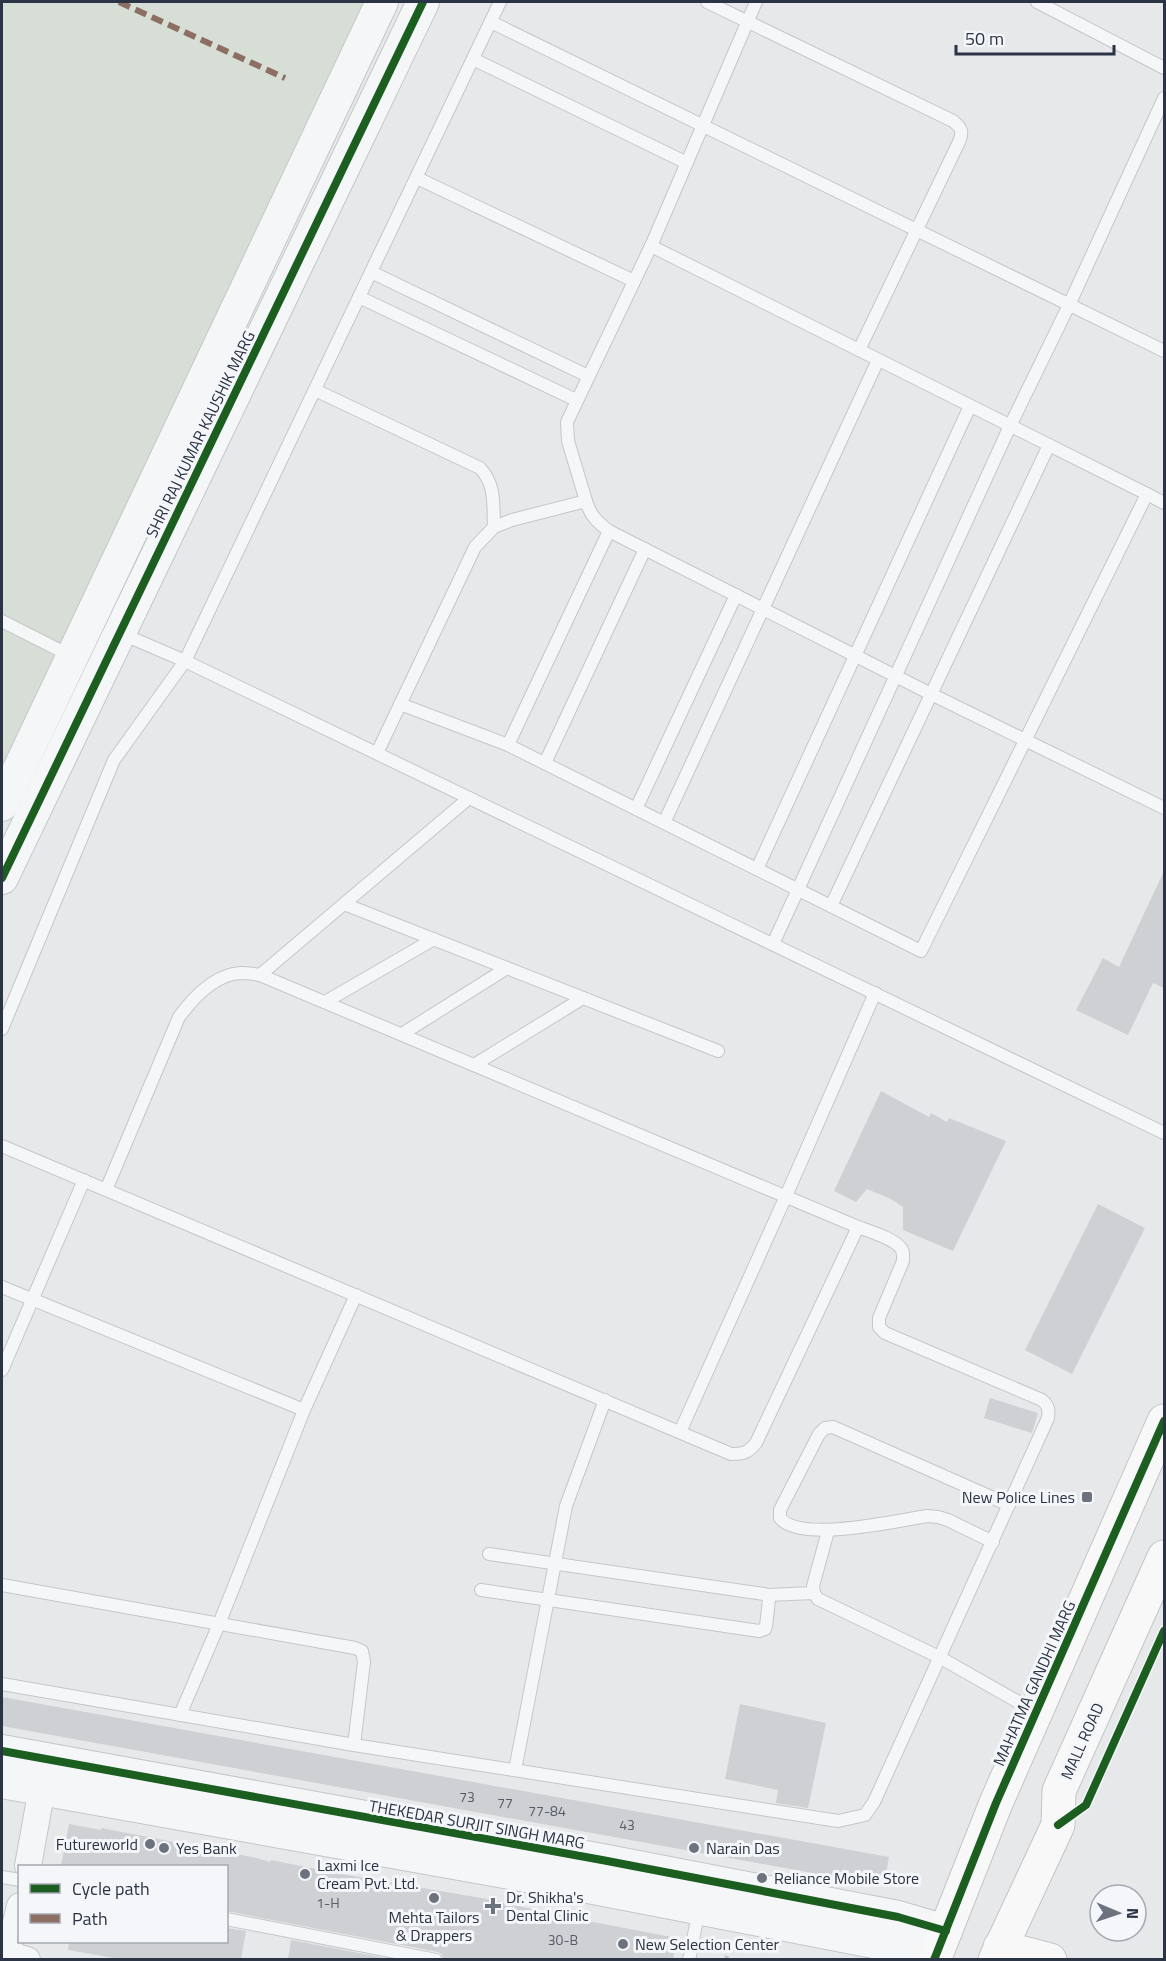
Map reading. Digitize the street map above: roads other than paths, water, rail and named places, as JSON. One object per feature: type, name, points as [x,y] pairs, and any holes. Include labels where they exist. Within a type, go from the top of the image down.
[{"type":"main road","name":"MAHATMA GANDHI MARG","points":[[938,1950],[996,1803],[1164,1421]]},
{"type":"main road","name":"MALL ROAD","points":[[998,1953],[1058,1825],[1059,1791],[1164,1557]]},
{"type":"main road","points":[[998,1953],[1050,1959]]},
{"type":"street","name":"SHRI RAJ KUMAR KAUSHIK MARG","points":[[2,805],[382,2]]},
{"type":"street","name":"SHRI RAJ KUMAR KAUSHIK MARG","points":[[2,878],[423,2]]},
{"type":"street","points":[[90,617],[119,633]]},
{"type":"street","name":"THEKEDAR SURJIT SINGH MARG","points":[[2,1751],[614,1862],[898,1917],[938,1950]]},
{"type":"street","points":[[28,1865],[47,1759]]},
{"type":"street","points":[[2,1782],[884,1944],[938,1950]]},
{"type":"street","points":[[12,1952],[18,1918]]},
{"type":"lane","points":[[2,1029],[114,760],[185,661],[500,2]]},
{"type":"lane","points":[[707,2],[953,121],[960,127],[962,134],[958,144],[859,350]]},
{"type":"lane","points":[[756,2],[651,246],[567,422],[566,431],[589,512],[609,531],[931,694],[1164,808]]},
{"type":"lane","points":[[1037,2],[1164,68]]},
{"type":"lane","points":[[491,22],[1164,351]]},
{"type":"lane","points":[[473,59],[687,163]]},
{"type":"lane","points":[[773,944],[1010,426],[1164,98]]},
{"type":"lane","points":[[417,178],[634,281]]},
{"type":"lane","points":[[651,246],[1164,503]]},
{"type":"lane","points":[[371,272],[588,376]]},
{"type":"lane","points":[[359,297],[576,400]]},
{"type":"lane","points":[[664,823],[878,360]]},
{"type":"lane","points":[[315,390],[480,468],[488,476],[492,486],[494,528]]},
{"type":"lane","points":[[757,869],[970,406]]},
{"type":"lane","points":[[831,906],[1049,445]]},
{"type":"lane","points":[[400,704],[508,745],[921,951],[1147,494]]},
{"type":"lane","points":[[377,753],[475,547],[494,528],[512,520],[585,501]]},
{"type":"lane","points":[[508,745],[609,531]]},
{"type":"lane","points":[[545,764],[645,549]]},
{"type":"lane","points":[[636,809],[736,595]]},
{"type":"lane","points":[[2,621],[72,656]]},
{"type":"lane","points":[[119,633],[185,661],[1164,1133]]},
{"type":"lane","points":[[260,975],[469,798]]},
{"type":"lane","points":[[344,904],[718,1052]]},
{"type":"lane","points":[[325,1002],[434,939]]},
{"type":"lane","points":[[402,1034],[507,968]]},
{"type":"lane","points":[[2,1684],[354,1745],[838,1821],[865,1815],[874,1802],[1048,1418],[1047,1405],[1042,1400],[885,1333],[879,1327],[879,1318],[903,1261],[900,1247],[894,1243],[260,975],[238,973],[212,983],[191,1001],[179,1017],[106,1190]]},
{"type":"lane","points":[[680,1432],[875,993]]},
{"type":"lane","points":[[474,1065],[584,998]]},
{"type":"lane","points":[[2,1146],[731,1454],[743,1454],[756,1443],[858,1227]]},
{"type":"lane","points":[[2,1370],[84,1180]]},
{"type":"lane","points":[[2,1287],[304,1410]]},
{"type":"lane","points":[[180,1715],[219,1624],[304,1410],[356,1294]]},
{"type":"lane","points":[[515,1770],[566,1506],[605,1400]]},
{"type":"lane","points":[[993,1542],[939,1517],[927,1516],[828,1531],[790,1527],[780,1518],[780,1510],[819,1434],[825,1428],[833,1427],[1009,1505]]},
{"type":"lane","points":[[828,1531],[813,1586],[818,1599],[939,1657],[1036,1712]]},
{"type":"lane","points":[[489,1554],[767,1595],[814,1593]]},
{"type":"lane","points":[[2,1585],[345,1645],[362,1651],[364,1662],[354,1745]]},
{"type":"lane","points":[[481,1590],[759,1631],[765,1629],[766,1626],[769,1600],[767,1595]]},
{"type":"lane","points":[[2,1877],[18,1880]]},
{"type":"lane","points":[[689,1959],[699,1909]]},
{"type":"lane","points":[[228,1920],[436,1959]]},
{"type":"place","name":"New Police Lines","points":[[1087,1497]]},
{"type":"place","name":"Futureworld","points":[[150,1844]]},
{"type":"place","name":"Yes Bank","points":[[164,1848]]},
{"type":"place","name":"Narain Das","points":[[694,1848]]},
{"type":"place","name":"Laxmi Ice Cream Pvt. Ltd.","points":[[305,1874]]},
{"type":"place","name":"Reliance Mobile Store","points":[[762,1878]]},
{"type":"place","name":"Mehta Tailors & Drappers","points":[[434,1898]]},
{"type":"place","name":"Dr. Shikha's Dental Clinic","points":[[493,1906]]},
{"type":"place","name":"New Selection Center","points":[[623,1944]]}]
